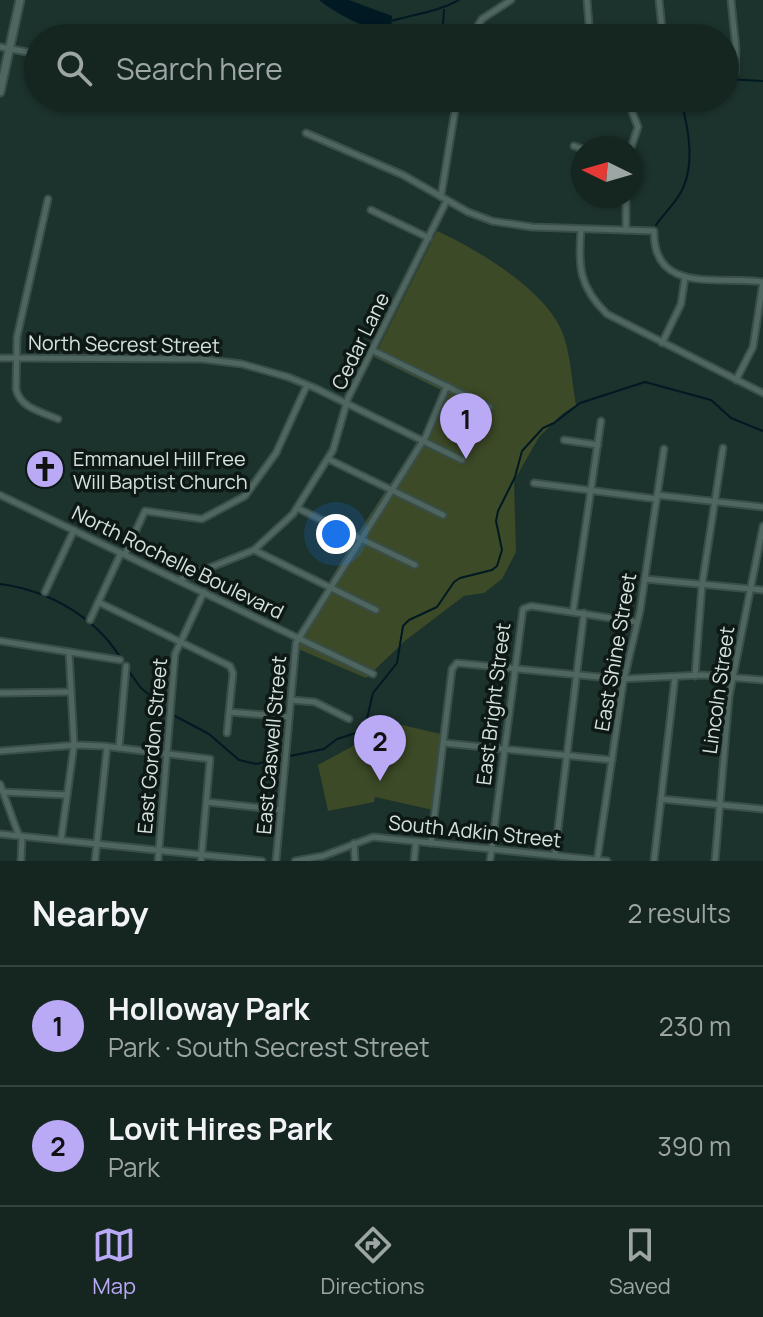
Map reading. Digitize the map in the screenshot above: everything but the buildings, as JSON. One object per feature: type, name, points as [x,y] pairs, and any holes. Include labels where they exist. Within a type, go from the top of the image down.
[{"type":"street","points":[[0,92],[20,0]]},
{"type":"street","points":[[477,24],[511,0]]},
{"type":"street","points":[[587,0],[589,24]]},
{"type":"street","points":[[659,0],[662,24]]},
{"type":"street","points":[[731,0],[733,24]]},
{"type":"street","points":[[0,47],[24,52]]},
{"type":"street","name":"Cedar Lane","points":[[179,580],[254,550],[297,508],[328,459],[347,404],[429,238],[444,198],[455,112]]},
{"type":"street","points":[[632,112],[638,127],[635,136]]},
{"type":"street","points":[[306,133],[403,175],[492,221],[581,230],[654,231],[655,249],[670,271],[685,277],[763,282],[753,347],[736,380]]},
{"type":"street","points":[[48,199],[17,337],[16,358],[18,397],[24,404],[58,419]]},
{"type":"street","points":[[626,208],[626,230]]},
{"type":"street","points":[[371,210],[429,238]]},
{"type":"street","points":[[581,230],[579,265],[583,280],[593,298],[615,320],[763,393]]},
{"type":"street","points":[[662,343],[681,304],[685,277]]},
{"type":"street","points":[[372,350],[489,407]]},
{"type":"street","name":"North Secrest Street","points":[[0,358],[224,361],[264,368],[307,385],[462,460]]},
{"type":"street","points":[[90,620],[145,511],[202,519],[245,496],[276,453],[307,385]]},
{"type":"street","name":"East Caswell Street","points":[[276,861],[298,638],[423,441],[447,386]]},
{"type":"street","points":[[601,421],[573,612],[637,622]]},
{"type":"street","points":[[564,440],[598,445]]},
{"type":"street","points":[[695,676],[702,585],[723,448]]},
{"type":"street","name":"East Shine Street","points":[[597,860],[664,449]]},
{"type":"street","points":[[328,459],[443,515]]},
{"type":"street","points":[[534,483],[591,492],[763,507]]},
{"type":"street","name":"North Rochelle Boulevard","points":[[0,495],[373,674]]},
{"type":"street","points":[[297,508],[415,565]]},
{"type":"street","name":"Lincoln Street","points":[[715,861],[733,677],[763,526]]},
{"type":"street","points":[[45,592],[74,530]]},
{"type":"street","points":[[254,550],[376,610]]},
{"type":"street","points":[[645,579],[763,590]]},
{"type":"street","name":"East Gordon Street","points":[[158,861],[175,654],[204,592]]},
{"type":"street","points":[[98,602],[233,669],[227,733]]},
{"type":"street","name":"East Bright Street","points":[[490,861],[520,613],[531,606],[573,612]]},
{"type":"street","points":[[555,854],[584,613]]},
{"type":"street","points":[[0,641],[120,660]]},
{"type":"street","points":[[61,840],[74,745],[69,652]]},
{"type":"street","points":[[431,843],[452,669],[457,663],[625,679],[695,676],[763,680]]},
{"type":"street","points":[[119,748],[126,666]]},
{"type":"street","points":[[654,861],[675,677]]},
{"type":"street","points":[[0,693],[71,692]]},
{"type":"street","points":[[291,700],[315,702],[349,719]]},
{"type":"street","points":[[230,712],[289,717]]},
{"type":"street","points":[[444,743],[612,760]]},
{"type":"street","points":[[0,751],[74,745],[167,752],[210,759],[201,858]]},
{"type":"street","points":[[95,861],[107,747]]},
{"type":"street","points":[[0,784],[20,836],[21,861]]},
{"type":"street","points":[[3,792],[67,795]]},
{"type":"street","points":[[661,799],[763,809]]},
{"type":"street","points":[[207,802],[281,810]]},
{"type":"street","points":[[0,834],[159,850],[201,858],[262,861]]},
{"type":"street","name":"South Adkin Street","points":[[295,861],[323,856],[373,837],[607,861]]},
{"type":"street","points":[[414,861],[416,841]]},
{"type":"street","points":[[354,843],[355,861]]},
{"type":"green space","points":[[437,231],[511,274],[544,304],[564,337],[576,405],[539,437],[514,481],[516,552],[502,579],[484,593],[464,596],[406,640],[366,678],[298,649],[326,587],[449,394],[374,357]]},
{"type":"green space","points":[[385,721],[445,735],[433,810],[375,797],[374,802],[328,811],[318,765],[375,734]]},
{"type":"water","points":[[319,0],[349,0],[392,16],[391,24],[361,24]]},
{"type":"waterway","points":[[391,21],[459,0]]},
{"type":"waterway","points":[[443,24],[444,10]]},
{"type":"waterway","points":[[739,80],[763,81]]},
{"type":"waterway","points":[[656,225],[677,198],[687,178],[689,143],[684,112]]},
{"type":"waterway","points":[[290,756],[324,749],[337,739],[365,727],[373,693],[397,663],[403,626],[437,607],[460,578],[497,566],[502,550],[496,521],[498,511],[515,477],[522,451],[543,428],[580,403],[645,382],[711,400],[731,418],[763,431]]},
{"type":"waterway","points":[[0,584],[38,593],[72,610],[102,634],[125,665]]},
{"type":"waterway","points":[[128,670],[141,688],[165,708]]},
{"type":"waterway","points":[[175,716],[209,734],[239,760],[256,764],[280,759]]},
{"type":"place","name":"Holloway Park","points":[[466,459]]},
{"type":"place","name":"Emmanuel Hill Free Will Baptist Church","points":[[45,469]]},
{"type":"place","name":"Lovit Hires Park","points":[[380,781]]}]
